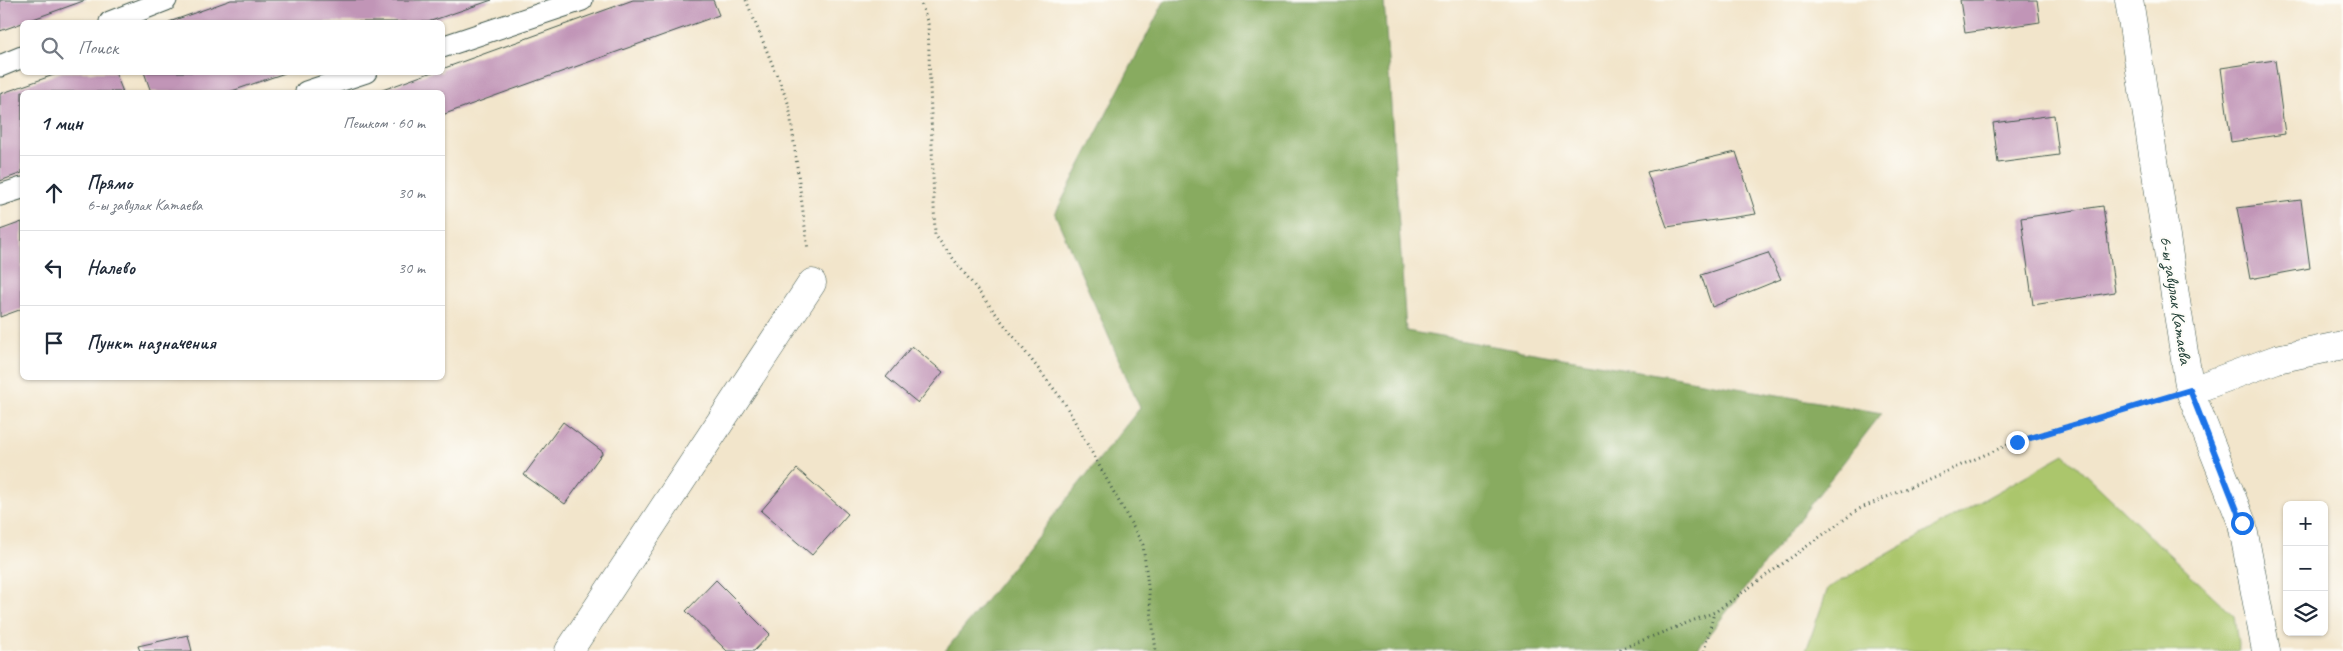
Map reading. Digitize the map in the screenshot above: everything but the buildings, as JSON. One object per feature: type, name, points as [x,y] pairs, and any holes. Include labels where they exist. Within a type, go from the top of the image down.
[{"type":"street","name":"6-ы завулак Катаева","points":[[2129,0],[2190,390],[2242,523],[2266,651]]},
{"type":"street","points":[[569,651],[812,284]]},
{"type":"street","points":[[2190,390],[2277,359],[2343,345]]},
{"type":"lane","points":[[115,20],[166,0]]},
{"type":"lane","points":[[445,46],[582,0]]},
{"type":"lane","points":[[0,66],[20,58]]},
{"type":"lane","points":[[312,90],[357,75]]},
{"type":"lane","points":[[0,196],[20,189]]},
{"type":"path","points":[[746,0],[789,105],[812,284]]},
{"type":"path","points":[[920,0],[928,24],[935,235],[1064,402],[1143,545],[1156,651]]},
{"type":"path","points":[[1616,651],[1715,612],[1859,509],[2017,442],[2190,390]]},
{"type":"path","points":[[1704,651],[1715,612]]},
{"type":"green space","points":[[1165,0],[1384,0],[1406,331],[1882,413],[1696,651],[945,651],[1140,408],[1055,214]]},
{"type":"green space","points":[[2064,454],[2234,616],[2239,651],[1806,651],[1828,588]]},
{"type":"route","points":[[2017,442],[2190,390],[2242,523]]}]
